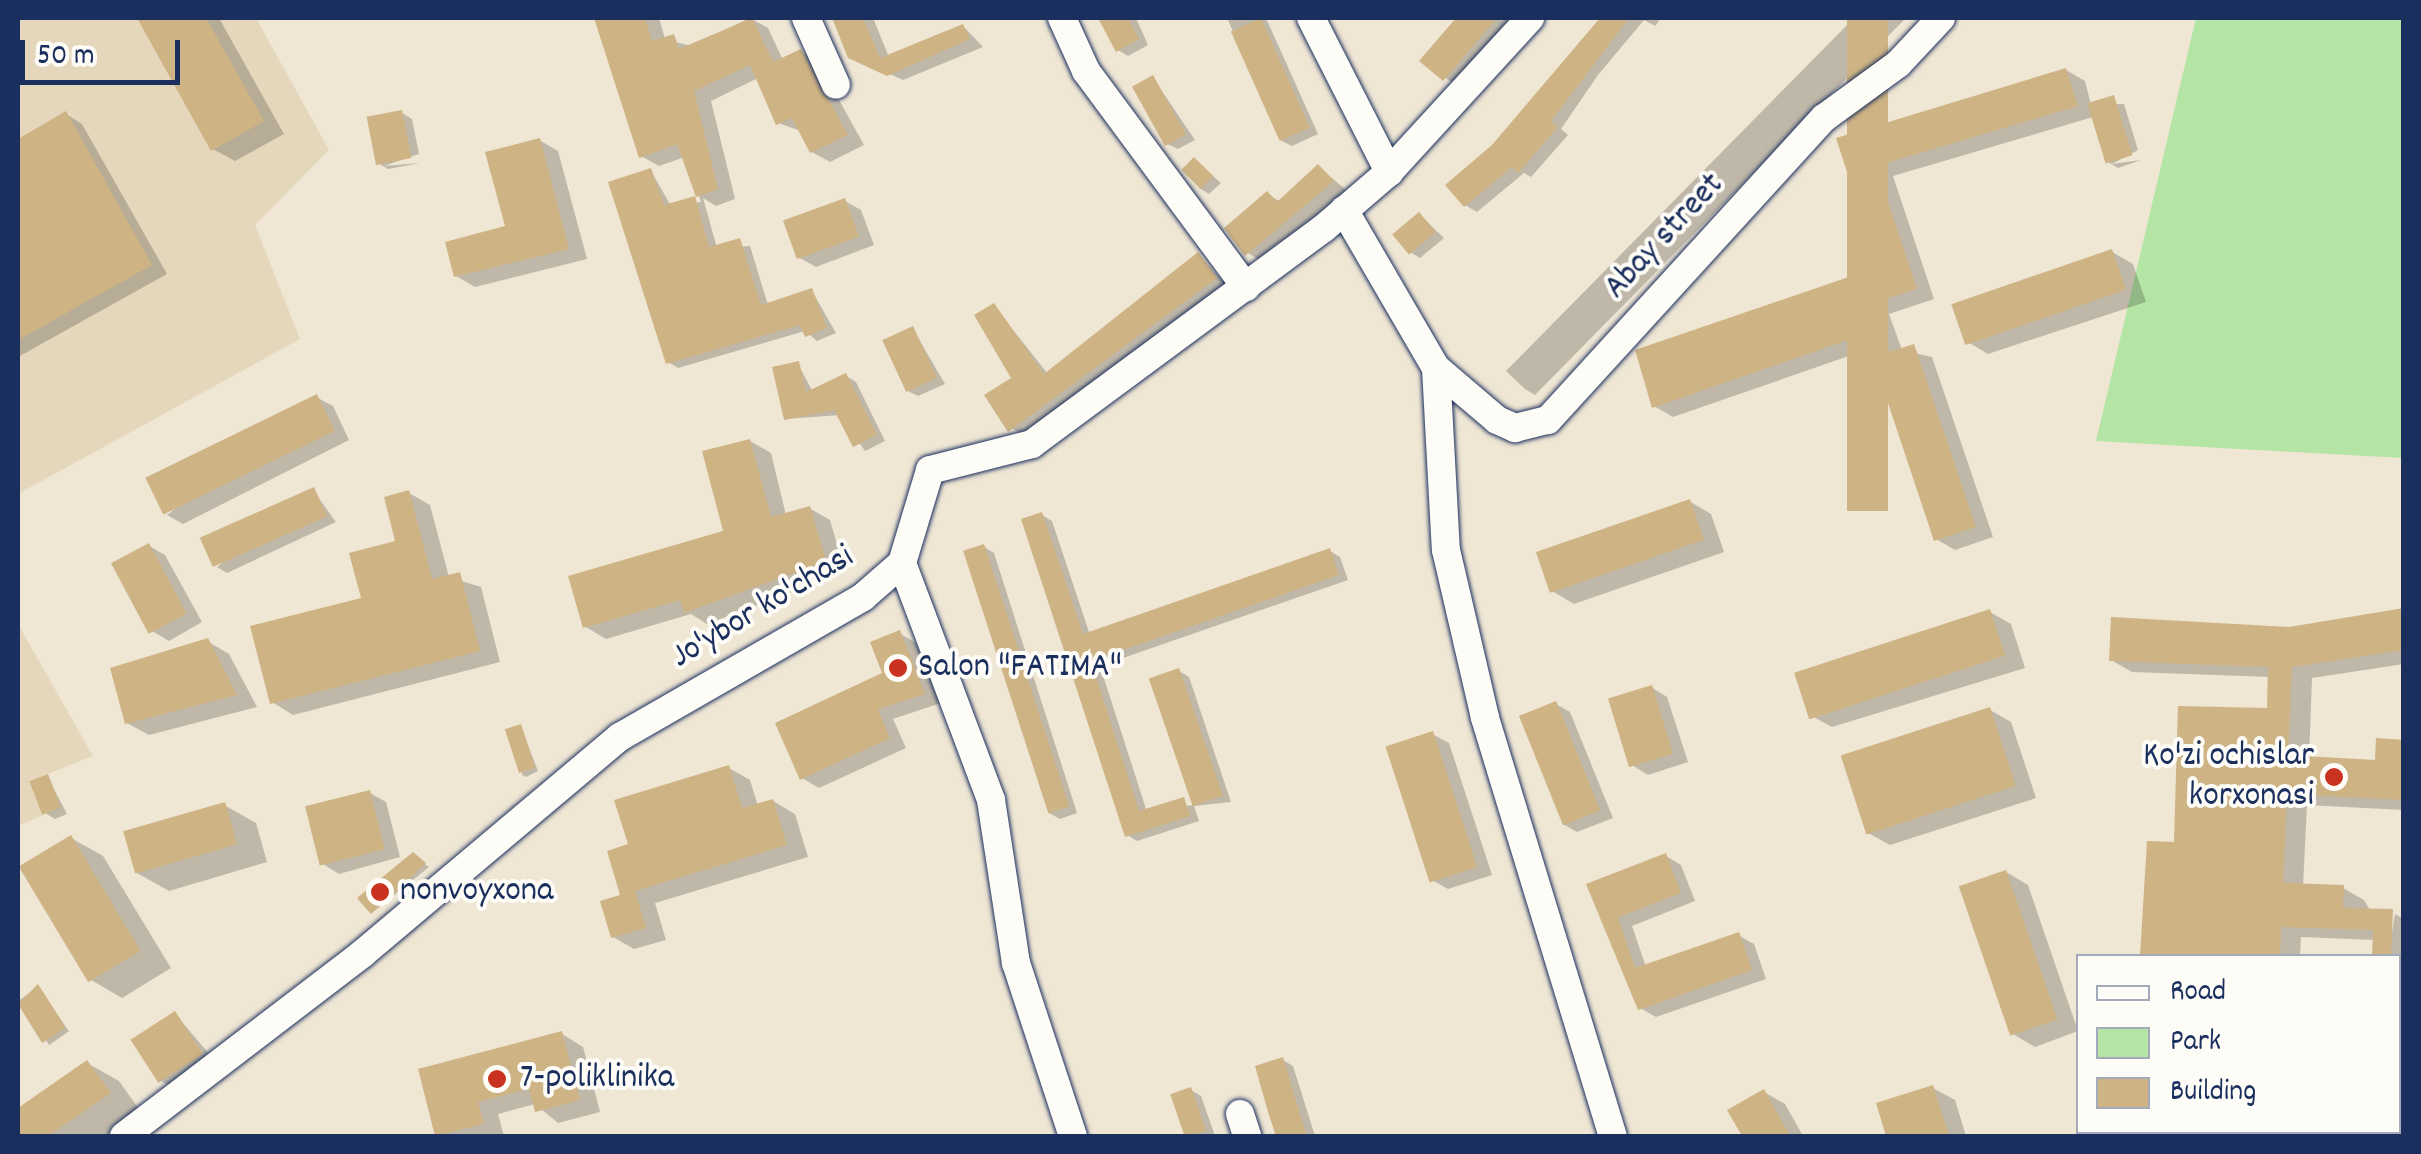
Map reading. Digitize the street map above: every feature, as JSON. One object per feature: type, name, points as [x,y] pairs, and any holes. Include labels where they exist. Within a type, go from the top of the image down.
[{"type":"street","points":[[806,18],[836,85]]},
{"type":"street","points":[[1062,18],[1086,71],[1246,286]]},
{"type":"street","points":[[1311,18],[1389,172]]},
{"type":"street","name":"Jo'ybor ko'chasi","points":[[124,1136],[362,954],[620,737],[863,597],[902,563],[930,470],[1032,444],[1246,286],[1389,172],[1530,18]]},
{"type":"street","name":"Abay street","points":[[1436,368],[1497,420],[1515,428],[1548,420],[1824,118],[1898,64],[1941,18]]},
{"type":"street","points":[[1344,210],[1436,368],[1446,550],[1484,718],[1612,1136]]},
{"type":"street","points":[[902,563],[992,800],[1016,963],[1072,1136]]},
{"type":"shaded area","points":[[18,18],[256,18],[329,150],[255,225],[300,339],[18,494]]},
{"type":"shaded area","points":[[18,624],[93,756],[30,781],[43,815],[18,826]]},
{"type":"green space","points":[[2196,18],[2403,18],[2403,458],[2096,441]]},
{"type":"building","points":[[137,18],[206,18],[264,121],[211,151]]},
{"type":"building","points":[[594,18],[645,18],[652,41],[674,34],[679,49],[752,18],[773,62],[801,49],[848,135],[810,153],[792,118],[776,125],[750,65],[694,91],[718,189],[696,197],[677,144],[639,158]]},
{"type":"building","points":[[832,18],[863,18],[880,58],[963,24],[970,39],[887,76],[848,58]]},
{"type":"building","points":[[1098,18],[1128,18],[1139,39],[1116,52]]},
{"type":"building","points":[[1261,18],[1310,128],[1280,141],[1231,31]]},
{"type":"building","points":[[1456,18],[1497,18],[1443,81],[1419,61]]},
{"type":"building","points":[[1600,18],[1629,18],[1551,121],[1558,127],[1518,173],[1512,167],[1464,207],[1445,185],[1492,145]]},
{"type":"building","points":[[1847,18],[1888,18],[1888,511],[1847,511]]},
{"type":"building","points":[[2066,68],[2078,106],[1876,166],[1917,289],[1872,303],[1889,352],[1914,344],[1976,527],[1934,541],[1865,334],[1652,408],[1635,350],[1878,267],[1836,138]]},
{"type":"building","points":[[1153,75],[1186,134],[1165,146],[1132,87]]},
{"type":"building","points":[[2114,95],[2132,155],[2106,163],[2087,103]]},
{"type":"building","points":[[402,110],[411,158],[376,165],[367,117]]},
{"type":"building","points":[[66,111],[152,265],[18,340],[18,139]]},
{"type":"building","points":[[540,138],[569,249],[454,277],[445,242],[505,226],[485,152]]},
{"type":"building","points":[[1194,157],[1213,176],[1200,189],[1181,170]]},
{"type":"building","points":[[1318,164],[1334,181],[1245,256],[1224,228],[1267,191],[1277,202]]},
{"type":"building","points":[[651,168],[664,205],[695,196],[709,247],[740,238],[761,305],[812,288],[827,328],[805,337],[800,325],[666,364],[608,182]]},
{"type":"building","points":[[845,198],[859,237],[797,259],[783,221]]},
{"type":"building","points":[[1419,212],[1436,232],[1409,254],[1392,234]]},
{"type":"building","points":[[2112,249],[2126,290],[1965,345],[1951,304]]},
{"type":"building","points":[[1198,252],[1217,278],[1008,432],[984,395],[1011,378],[974,315],[994,303],[1044,374]]},
{"type":"building","points":[[913,326],[937,378],[906,392],[882,340]]},
{"type":"building","points":[[799,361],[806,392],[846,373],[877,435],[853,447],[834,410],[784,420],[772,367]]},
{"type":"building","points":[[317,394],[335,431],[163,515],[145,478]]},
{"type":"building","points":[[750,439],[771,517],[810,506],[826,561],[684,613],[680,600],[583,628],[568,576],[723,531],[702,451]]},
{"type":"building","points":[[314,487],[327,516],[213,567],[200,538]]},
{"type":"building","points":[[409,490],[432,579],[460,572],[480,651],[270,704],[250,626],[361,598],[349,553],[395,541],[384,497]]},
{"type":"building","points":[[1690,499],[1704,540],[1550,593],[1536,552]]},
{"type":"building","points":[[1042,512],[1083,634],[1330,548],[1339,575],[1091,661],[1139,811],[1184,797],[1190,816],[1125,837],[1021,519]]},
{"type":"building","points":[[149,543],[187,614],[149,634],[111,563]]},
{"type":"building","points":[[984,544],[1069,806],[1048,813],[963,551]]},
{"type":"building","name":"Ko'zi ochislar korxonasi","points":[[2404,608],[2404,650],[2292,667],[2288,755],[2375,760],[2376,738],[2404,740],[2404,800],[2287,794],[2283,883],[2344,885],[2343,908],[2393,909],[2391,954],[2372,954],[2373,930],[2281,927],[2280,954],[2140,954],[2147,841],[2174,842],[2178,706],[2267,708],[2268,667],[2109,661],[2111,617],[2289,627]]},
{"type":"building","points":[[1990,609],[2005,656],[1809,719],[1794,673]]},
{"type":"building","points":[[900,630],[925,694],[878,709],[890,738],[800,780],[775,723],[882,673],[870,642]]},
{"type":"building","points":[[208,638],[237,695],[125,724],[110,668]]},
{"type":"building","points":[[1179,668],[1223,796],[1193,806],[1149,678]]},
{"type":"building","points":[[1652,685],[1673,754],[1629,767],[1608,698]]},
{"type":"building","points":[[1556,701],[1600,810],[1563,825],[1519,716]]},
{"type":"building","points":[[1990,707],[2016,786],[1866,834],[1841,756]]},
{"type":"building","points":[[521,724],[535,768],[519,773],[505,729]]},
{"type":"building","points":[[1433,731],[1477,867],[1430,882],[1385,746]]},
{"type":"building","points":[[729,765],[742,808],[773,799],[787,845],[635,891],[646,928],[611,938],[600,901],[620,895],[607,851],[628,844],[614,800]]},
{"type":"building","points":[[48,774],[61,808],[42,815],[29,781]]},
{"type":"building","points":[[370,790],[385,849],[320,865],[305,806]]},
{"type":"building","points":[[225,802],[237,844],[135,874],[123,831]]},
{"type":"building","points":[[71,835],[141,951],[88,982],[19,866]]},
{"type":"building","name":"nonvoyxona","points":[[413,852],[426,863],[371,914],[357,898]]},
{"type":"building","points":[[1666,853],[1681,893],[1618,917],[1635,968],[1739,932],[1752,970],[1638,1010],[1586,884]]},
{"type":"building","points":[[2006,870],[2057,1019],[2010,1036],[1959,886]]},
{"type":"building","points":[[38,984],[66,1028],[42,1043],[18,1004]]},
{"type":"building","points":[[175,1011],[203,1054],[158,1083],[131,1040]]},
{"type":"building","name":"7-poliklinika","points":[[562,1031],[580,1100],[535,1112],[529,1089],[478,1102],[484,1124],[435,1136],[418,1069]]},
{"type":"building","points":[[1283,1057],[1307,1136],[1276,1136],[1268,1112],[1255,1066]]},
{"type":"building","points":[[87,1060],[111,1093],[48,1136],[18,1136],[18,1108]]},
{"type":"building","points":[[1933,1085],[1949,1136],[1886,1136],[1876,1103]]},
{"type":"building","points":[[1191,1087],[1206,1130],[1185,1136],[1170,1094]]},
{"type":"building","points":[[1764,1089],[1790,1136],[1742,1136],[1727,1110]]},
{"type":"place","name":"Salon \"FATIMA\"","points":[[898,668]]},
{"type":"place","name":"Ko'zi ochislar korxonasi","points":[[2334,777]]},
{"type":"place","name":"nonvoyxona","points":[[380,892]]},
{"type":"place","name":"7-poliklinika","points":[[497,1079]]}]
